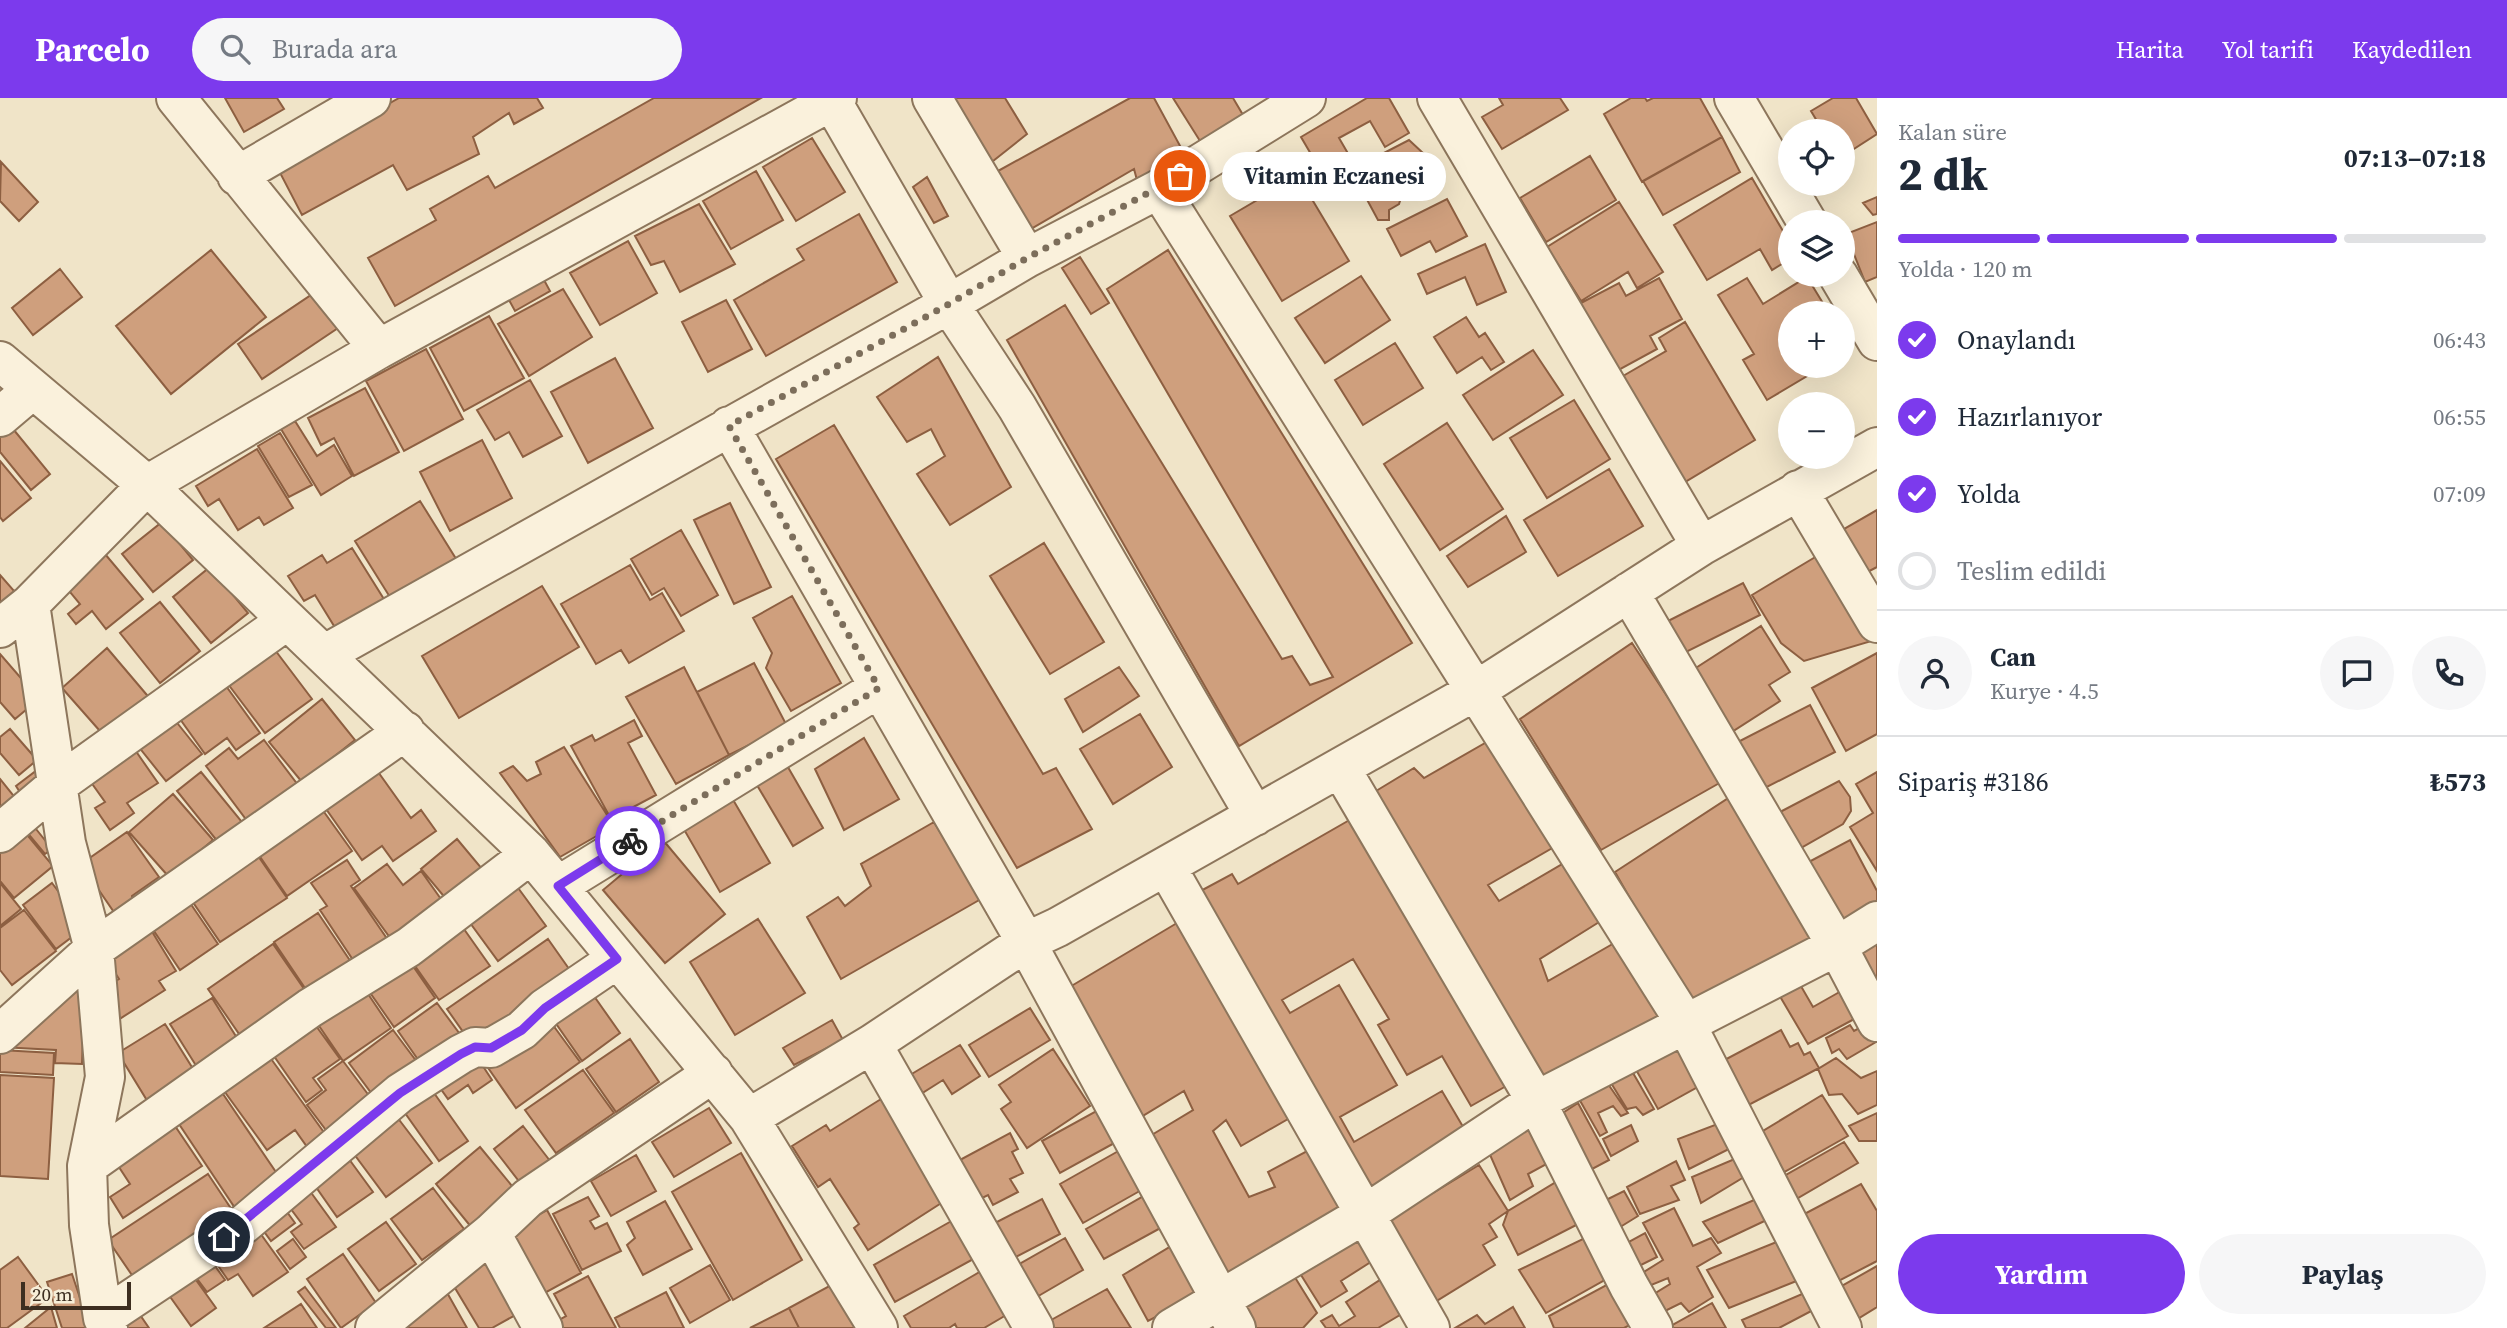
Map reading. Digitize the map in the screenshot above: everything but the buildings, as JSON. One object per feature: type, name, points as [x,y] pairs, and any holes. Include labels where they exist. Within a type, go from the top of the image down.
[{"type":"street","points":[[176,98],[379,349]]},
{"type":"street","points":[[237,176],[370,98]]},
{"type":"street","points":[[932,98],[1027,258]]},
{"type":"street","points":[[325,654],[1027,258],[1159,190],[1307,98]]},
{"type":"street","points":[[1437,98],[1701,546]]},
{"type":"street","points":[[1734,98],[1800,210]]},
{"type":"street","points":[[0,628],[30,604],[147,485],[379,349],[833,99],[949,304],[1017,407],[1255,816]]},
{"type":"street","points":[[1159,190],[1686,1024],[1842,1328]]},
{"type":"street","points":[[1845,287],[1877,341]]},
{"type":"street","points":[[0,361],[147,485],[531,855],[749,1118],[878,1328]]},
{"type":"street","points":[[0,417],[33,389]]},
{"type":"street","points":[[729,426],[1026,942],[1229,1314]]},
{"type":"street","points":[[749,1118],[872,1044],[1026,942],[1340,769],[1477,690],[1701,546],[1877,447]]},
{"type":"street","points":[[1798,490],[1877,623]]},
{"type":"street","points":[[1629,592],[1837,946],[1877,1022]]},
{"type":"street","points":[[30,604],[66,843],[94,949],[105,1077],[87,1166],[89,1225],[105,1323],[244,1224],[400,1093],[461,1054],[475,1047],[491,1048],[522,1030],[545,1008],[617,959]]},
{"type":"street","points":[[0,833],[57,785],[286,621]]},
{"type":"street","points":[[558,886],[879,688]]},
{"type":"street","points":[[0,1034],[94,949],[405,732]]},
{"type":"street","points":[[1340,769],[1536,1101],[1653,1328]]},
{"type":"street","points":[[87,1166],[310,1008],[410,947],[531,855]]},
{"type":"street","points":[[1166,866],[1367,1213],[1430,1328]]},
{"type":"street","points":[[1172,1328],[1229,1314],[1367,1213],[1536,1101],[1837,946],[1877,921]]},
{"type":"street","points":[[872,1044],[1034,1328]]},
{"type":"street","points":[[375,1328],[491,1233],[528,1198],[713,1073]]},
{"type":"street","points":[[491,1233],[543,1328]]},
{"type":"way so far","points":[[630,841],[879,688],[729,426],[1027,258],[1159,190],[1180,176]]},
{"type":"place","name":"Vitamin Eczanesi","points":[[1180,176]]},
{"type":"route","points":[[224,1237],[244,1224],[400,1093],[461,1054],[475,1047],[491,1048],[522,1030],[545,1008],[617,959],[558,886],[630,841]]}]
